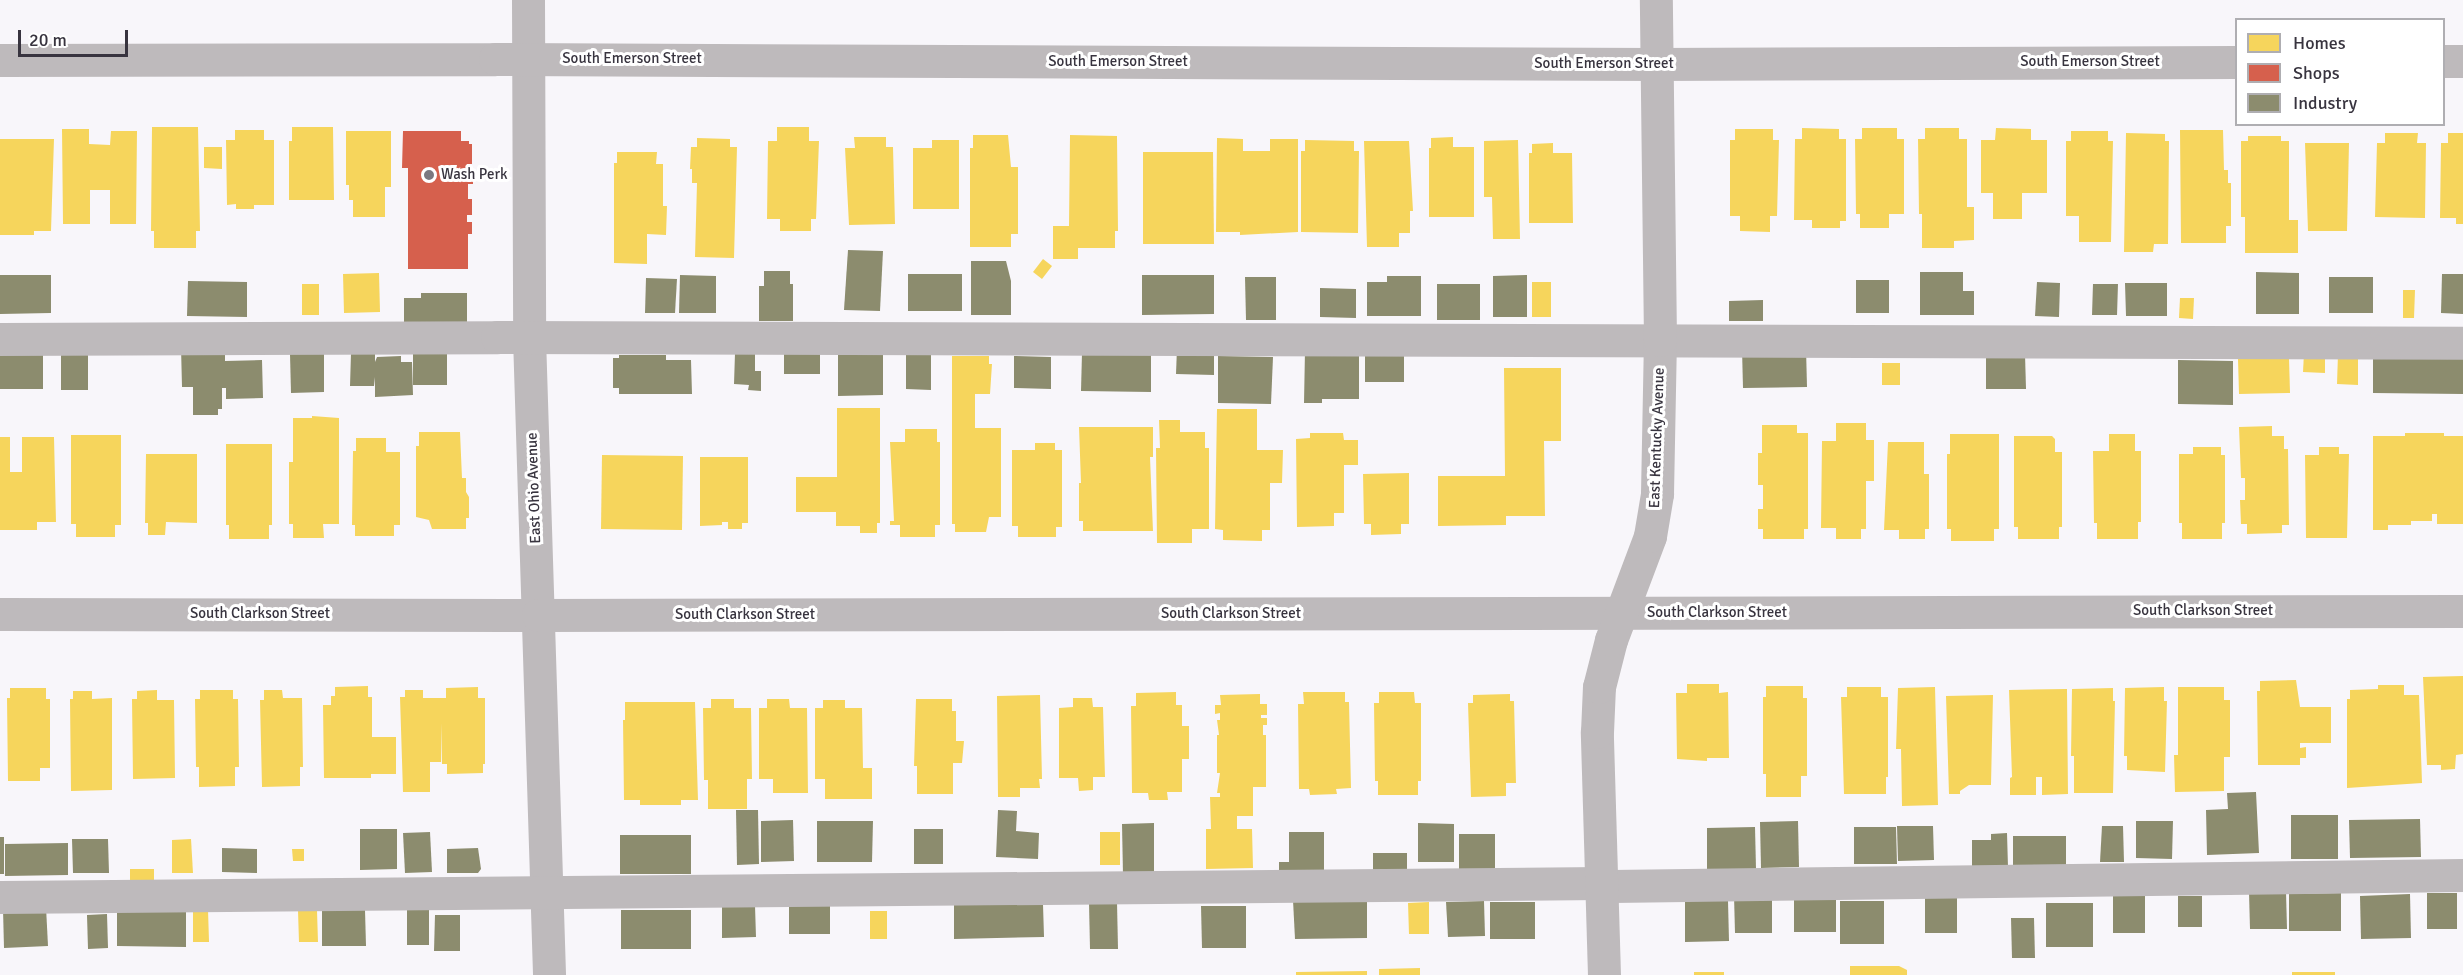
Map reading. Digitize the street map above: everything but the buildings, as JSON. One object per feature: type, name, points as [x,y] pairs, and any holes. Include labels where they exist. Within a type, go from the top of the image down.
[{"type":"street","name":"East Ohio Avenue","points":[[528,0],[529,337],[549,975]]},
{"type":"street","name":"East Kentucky Avenue","points":[[1604,975],[1598,701],[1604,664],[1643,556],[1655,515],[1660,340],[1656,0]]},
{"type":"street","name":"South Emerson Street","points":[[0,60],[527,59],[1655,64],[2235,62]]},
{"type":"street","points":[[2445,61],[2463,61]]},
{"type":"street","points":[[0,339],[529,337],[2463,343]]},
{"type":"street","name":"South Clarkson Street","points":[[0,614],[2463,611]]},
{"type":"street","points":[[0,897],[1602,883],[1612,885],[2463,875]]},
{"type":"place","name":"Wash Perk","points":[[429,175]]}]
